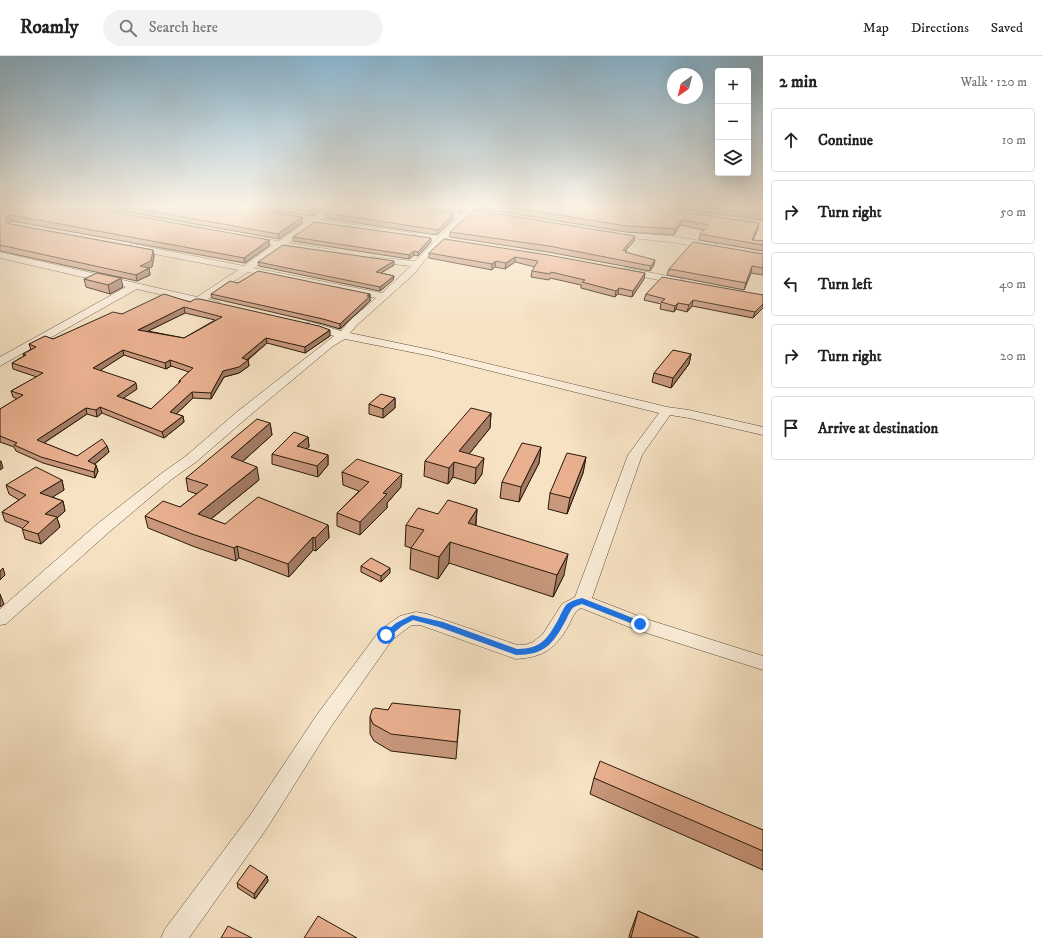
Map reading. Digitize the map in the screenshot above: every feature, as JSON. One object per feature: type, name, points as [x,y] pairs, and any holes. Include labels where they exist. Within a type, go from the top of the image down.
[{"type":"street","points":[[130,246],[384,296]]},
{"type":"street","points":[[198,300],[278,246]]},
{"type":"street","points":[[294,246],[342,254]]},
{"type":"street","points":[[0,619],[102,529],[167,476],[191,459],[243,414],[329,344],[343,335],[353,323],[384,296],[416,264],[432,246]]},
{"type":"street","points":[[714,246],[725,248]]},
{"type":"street","points":[[0,256],[224,306]]},
{"type":"street","points":[[365,258],[416,264]]},
{"type":"street","points":[[618,269],[686,283]]},
{"type":"street","points":[[0,362],[135,286]]},
{"type":"street","points":[[300,323],[343,335],[431,353],[667,411],[689,414],[763,431]]},
{"type":"street","points":[[582,601],[635,455],[667,411]]},
{"type":"street","points":[[174,938],[259,821],[323,722],[386,635],[399,624],[412,617],[516,652],[528,652],[539,649],[546,643],[557,629],[569,606],[582,601],[640,624],[763,663]]},
{"type":"building","points":[[5,246],[132,246],[153,250],[151,261],[140,266],[149,268],[136,275]]},
{"type":"building","points":[[180,246],[260,246],[244,258]]},
{"type":"building","points":[[281,246],[291,246],[394,261],[376,272],[394,276],[380,287],[258,262]]},
{"type":"building","points":[[352,246],[423,246],[418,252],[414,251],[409,255]]},
{"type":"building","points":[[436,246],[491,246],[645,273],[633,291],[619,288],[616,291],[582,282],[585,280],[551,272],[550,274],[532,271],[538,261],[515,257],[506,263],[496,261],[492,264],[429,253]]},
{"type":"building","points":[[550,246],[626,246],[623,250],[626,251],[625,252],[655,260],[651,266]]},
{"type":"building","points":[[689,246],[717,246],[763,254],[763,268],[752,266],[746,283],[669,269]]},
{"type":"building","points":[[258,271],[370,294],[367,296],[370,296],[340,324],[211,294],[230,281],[238,283]]},
{"type":"building","points":[[97,273],[121,278],[108,285],[84,279]]},
{"type":"building","points":[[662,277],[763,295],[763,304],[755,312],[693,300],[689,305],[678,303],[675,306],[661,302],[665,299],[646,294]]},
{"type":"building","points":[[164,294],[190,302],[195,299],[200,299],[319,326],[330,330],[305,347],[266,338],[242,358],[248,360],[239,367],[223,371],[211,393],[192,392],[170,412],[183,416],[162,432],[100,407],[96,410],[86,408],[37,440],[77,456],[102,439],[107,446],[88,461],[96,465],[94,472],[41,457],[14,445],[17,443],[0,436],[0,409],[23,395],[11,391],[43,373],[12,363],[26,355],[23,354],[36,347],[29,344],[45,336],[53,339],[113,312],[122,314]],"holes":[[[184,307],[222,317],[184,338],[138,330]],[[123,350],[165,363],[170,360],[193,368],[151,409],[117,396],[136,383],[135,382],[93,368]]]},
{"type":"building","points":[[673,350],[691,354],[673,378],[654,373]]},
{"type":"building","points":[[381,394],[395,398],[383,409],[369,404]]},
{"type":"building","points":[[471,408],[491,413],[459,451],[484,458],[476,468],[454,462],[449,468],[425,461]]},
{"type":"building","points":[[257,419],[270,423],[231,457],[257,467],[198,514],[225,524],[258,497],[328,525],[315,538],[313,537],[288,564],[237,546],[234,548],[192,534],[145,516],[163,501],[180,507],[208,485],[186,478]]},
{"type":"building","points":[[294,432],[308,437],[297,446],[328,455],[317,466],[272,454]]},
{"type":"building","points":[[522,443],[541,447],[521,487],[502,482]]},
{"type":"building","points":[[567,453],[586,457],[570,498],[550,493]]},
{"type":"building","points":[[357,459],[402,474],[383,493],[387,494],[360,522],[337,513],[369,482],[342,472]]},
{"type":"building","points":[[36,467],[62,480],[40,493],[63,501],[45,514],[57,517],[38,534],[22,529],[29,522],[2,512],[26,495],[6,485]]},
{"type":"building","points":[[448,500],[477,509],[468,523],[568,554],[557,575],[450,542],[439,557],[411,548],[424,530],[406,525],[418,508],[438,514]]},
{"type":"building","points":[[371,558],[390,568],[381,576],[361,566]]},
{"type":"building","points":[[392,703],[460,710],[457,742],[391,734],[373,724],[370,717],[372,710],[375,708],[388,710]]},
{"type":"building","points":[[600,761],[763,830],[763,851],[594,778]]},
{"type":"building","points":[[250,865],[267,876],[254,894],[237,883]]},
{"type":"building","points":[[638,911],[699,938],[631,938]]},
{"type":"building","points":[[318,916],[357,938],[304,938]]},
{"type":"building","points":[[228,926],[252,938],[221,938]]},
{"type":"route","points":[[386,635],[399,624],[412,617],[440,624],[516,652],[528,652],[539,649],[546,643],[557,629],[569,606],[582,601],[640,624]]}]
